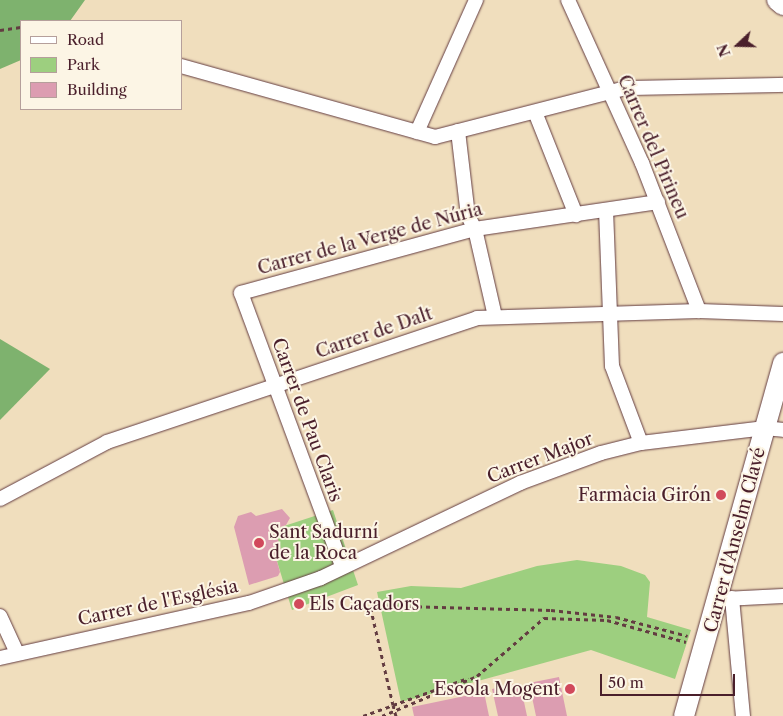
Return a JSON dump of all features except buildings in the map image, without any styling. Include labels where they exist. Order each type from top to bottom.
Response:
[{"type":"street","points":[[417,132],[476,0]]},
{"type":"street","name":"Carrer del Pirineu","points":[[568,0],[658,202],[699,311]]},
{"type":"street","points":[[777,0],[783,5]]},
{"type":"street","points":[[182,66],[435,137],[611,94],[626,88],[783,85]]},
{"type":"street","points":[[535,112],[576,215]]},
{"type":"street","points":[[458,132],[468,216],[475,229],[495,316]]},
{"type":"street","name":"Carrer de la Verge de Núria","points":[[240,293],[475,229],[658,202]]},
{"type":"street","points":[[606,210],[612,366],[641,442]]},
{"type":"street","name":"Carrer de Pau Claris","points":[[240,293],[273,387],[342,566]]},
{"type":"street","name":"Carrer de Dalt","points":[[0,499],[106,442],[477,318],[699,311],[783,314]]},
{"type":"street","name":"Carrer d'Anselm Clavé","points":[[684,716],[725,599],[774,429],[783,362]]},
{"type":"street","name":"Carrer Major","points":[[342,566],[520,483],[641,442],[774,429]]},
{"type":"street","name":"Carrer de l'Església","points":[[0,658],[250,603],[322,578],[342,566]]},
{"type":"street","points":[[743,716],[725,599],[783,596]]},
{"type":"street","points":[[0,616],[17,653]]},
{"type":"path","points":[[0,30],[20,27]]},
{"type":"path","points":[[396,716],[370,605],[551,610],[616,617],[694,638]]},
{"type":"path","points":[[363,716],[476,675],[551,610]]},
{"type":"path","points":[[382,716],[477,676],[544,618],[607,620],[685,643]]},
{"type":"green space","points":[[0,0],[85,0],[71,20],[20,20],[20,60],[0,69]]},
{"type":"green space","points":[[0,339],[50,369],[0,420]]},
{"type":"green space","points":[[333,510],[358,585],[292,610],[276,558],[275,529]]},
{"type":"green space","points":[[577,560],[621,566],[645,575],[650,582],[647,617],[691,630],[675,679],[591,650],[401,702],[377,592],[411,586],[461,588],[537,566]]},
{"type":"place","name":"Farmàcia Girón","points":[[721,495]]},
{"type":"place","name":"Sant Sadurní de la Roca","points":[[259,543]]},
{"type":"place","name":"Els Caçadors","points":[[299,604]]},
{"type":"place","name":"Escola Mogent","points":[[570,689]]}]
